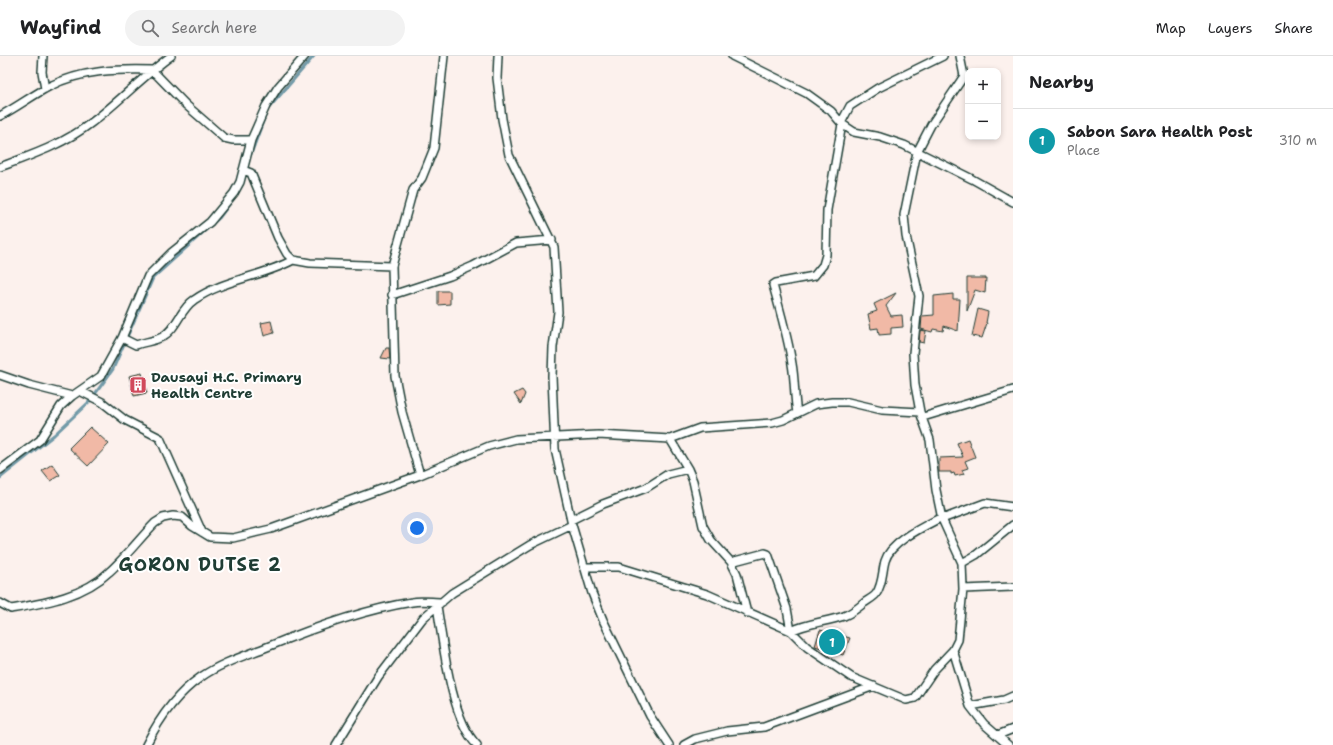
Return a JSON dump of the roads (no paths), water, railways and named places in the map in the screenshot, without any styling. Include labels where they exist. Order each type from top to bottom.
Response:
[{"type":"street","points":[[43,56],[42,72],[45,90]]},
{"type":"street","points":[[0,167],[46,150],[68,139],[91,123],[152,70],[171,56]]},
{"type":"street","points":[[0,470],[40,440],[52,418],[72,396],[101,376],[122,338],[148,276],[171,253],[210,222],[234,193],[243,170],[251,140],[266,106],[278,87],[304,56]]},
{"type":"street","points":[[420,475],[402,412],[395,376],[392,266],[413,190],[422,178],[434,148],[444,56]]},
{"type":"street","points":[[498,56],[498,85],[509,155],[552,240],[558,312],[553,347],[552,369],[554,437],[555,449],[571,522],[592,593],[603,620],[650,716],[669,745]]},
{"type":"street","points":[[732,56],[806,93],[831,111],[841,124],[854,132],[886,139],[904,145],[972,179],[1013,202]]},
{"type":"street","points":[[797,413],[790,352],[773,285],[776,283],[814,276],[824,265],[826,255],[827,210],[841,124],[850,106],[878,88],[943,56]]},
{"type":"street","points":[[584,567],[619,567],[707,594],[747,613],[774,622],[791,631],[807,648],[851,677],[906,700],[915,698],[934,670],[953,650],[958,640],[963,589],[962,563],[942,518],[936,490],[930,440],[915,385],[913,353],[920,296],[906,236],[904,215],[917,152],[931,125],[964,76],[960,56]]},
{"type":"street","points":[[0,116],[45,90],[75,76],[95,72],[152,70],[186,105],[224,138],[232,140],[251,140]]},
{"type":"street","points":[[243,170],[251,173],[278,238],[286,254],[293,260],[310,263],[392,266]]},
{"type":"street","points":[[392,295],[450,276],[473,266],[516,243],[552,240]]},
{"type":"street","points":[[122,338],[136,345],[163,337],[172,329],[192,300],[225,284],[276,269],[293,260]]},
{"type":"street","points":[[0,375],[28,385],[72,396]]},
{"type":"street","points":[[0,603],[11,609],[77,594],[93,585],[110,572],[155,523],[163,518],[173,516],[182,517],[210,537],[233,538],[271,530],[420,475],[489,446],[516,439],[598,436],[670,439],[700,428],[772,423],[783,420],[816,404],[848,402],[882,410],[922,414],[1013,390]]},
{"type":"street","points":[[80,391],[102,402],[126,420],[160,438],[202,532]]},
{"type":"street","points":[[670,439],[688,469],[693,481],[703,526],[711,540],[731,562],[737,574],[747,613]]},
{"type":"street","points":[[336,745],[378,677],[424,618],[452,593],[530,545],[603,504],[646,488],[668,474],[688,469]]},
{"type":"street","points":[[791,631],[802,626],[851,613],[868,601],[876,594],[880,586],[885,561],[888,555],[914,531],[942,518],[985,503],[1013,507]]},
{"type":"street","points":[[962,563],[976,555],[1013,525]]},
{"type":"street","points":[[731,562],[765,553],[768,554],[787,609],[791,631]]},
{"type":"street","points":[[963,589],[1013,587]]},
{"type":"street","points":[[146,745],[159,720],[186,689],[201,677],[223,664],[313,628],[375,610],[413,601],[439,604]]},
{"type":"street","points":[[439,604],[450,679],[458,708],[472,740],[478,745]]},
{"type":"street","points":[[953,650],[970,706],[984,724],[1008,745]]},
{"type":"street","points":[[684,745],[695,739],[726,731],[764,727],[874,686]]},
{"type":"street","points":[[970,706],[1004,700],[1013,696]]},
{"type":"street","points":[[998,735],[1013,729]]},
{"type":"waterway","points":[[268,109],[314,56]]},
{"type":"waterway","points":[[251,154],[265,116]]},
{"type":"waterway","points":[[236,195],[242,184]]},
{"type":"waterway","points":[[0,478],[54,435],[90,401],[113,369],[153,278],[219,218],[233,199]]},
{"type":"place","name":"Dausayi H.C. Primary Health Centre","points":[[138,385]]},
{"type":"place","name":"Sabon Sara Health Post","points":[[832,642]]},
{"type":"district","name":"GORON DUTSE 2","points":[[200,565]]}]
